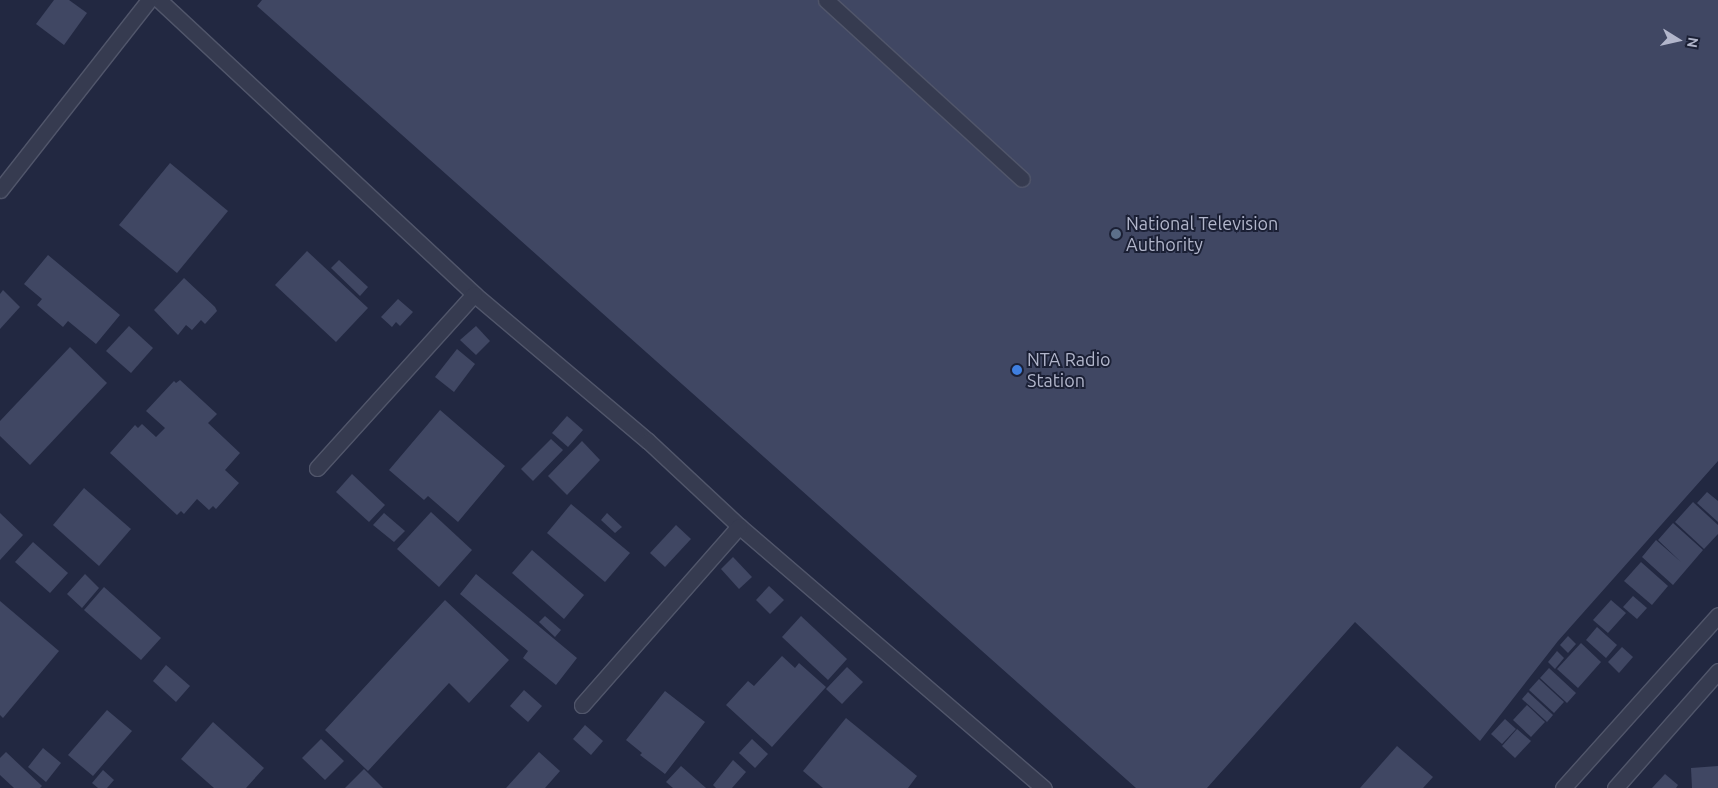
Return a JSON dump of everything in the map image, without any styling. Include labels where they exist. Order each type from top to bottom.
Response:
[{"type":"street","points":[[0,190],[149,0]]},
{"type":"street","points":[[159,0],[474,294],[648,441],[739,526],[1044,788]]},
{"type":"street","points":[[826,0],[1022,179]]},
{"type":"street","points":[[317,468],[474,294]]},
{"type":"street","points":[[582,704],[739,526]]},
{"type":"street","points":[[1563,788],[1718,615]]},
{"type":"street","points":[[1615,788],[1718,671]]},
{"type":"building","points":[[54,0],[69,0],[87,13],[64,45],[36,24]]},
{"type":"building","name":"National Television Authority","points":[[262,0],[1718,0],[1718,461],[1558,641],[1480,741],[1355,622],[1207,788],[1136,788],[257,6]]},
{"type":"building","points":[[170,163],[228,211],[177,273],[119,225]]},
{"type":"building","points":[[307,251],[368,308],[336,342],[275,285]]},
{"type":"building","points":[[48,255],[120,315],[96,344],[68,321],[63,327],[37,305],[42,299],[24,284]]},
{"type":"building","points":[[339,260],[368,287],[360,296],[331,268]]},
{"type":"building","points":[[184,278],[217,311],[205,324],[201,320],[192,330],[186,325],[178,335],[154,310]]},
{"type":"building","points":[[3,290],[20,307],[0,329],[0,294]]},
{"type":"building","points":[[398,299],[413,312],[400,326],[396,322],[392,327],[381,317]]},
{"type":"building","points":[[129,326],[153,348],[131,373],[106,351]]},
{"type":"building","points":[[476,326],[490,341],[476,355],[460,340]]},
{"type":"building","points":[[70,347],[107,383],[30,465],[0,436],[0,421]]},
{"type":"building","points":[[457,349],[475,364],[454,392],[435,377]]},
{"type":"building","points":[[180,380],[217,414],[208,423],[240,453],[225,470],[239,483],[216,509],[213,506],[209,510],[197,499],[184,514],[181,511],[177,515],[110,453],[135,425],[138,428],[142,424],[156,437],[165,428],[146,411],[174,381],[176,383]]},
{"type":"building","points":[[440,410],[505,466],[458,522],[428,496],[424,500],[389,470]]},
{"type":"building","points":[[567,416],[583,430],[568,447],[552,433]]},
{"type":"building","points":[[551,439],[563,450],[533,481],[521,469]]},
{"type":"building","points":[[582,441],[600,460],[567,495],[548,476]]},
{"type":"building","points":[[352,474],[385,505],[369,522],[336,492]]},
{"type":"building","points":[[84,488],[131,529],[99,566],[53,525]]},
{"type":"building","points":[[1707,492],[1718,501],[1718,522],[1697,503]]},
{"type":"building","points":[[1693,502],[1718,525],[1718,534],[1704,549],[1675,522]]},
{"type":"building","points":[[571,504],[630,553],[605,582],[547,533]]},
{"type":"building","points":[[431,512],[472,550],[439,587],[397,549]]},
{"type":"building","points":[[0,513],[23,535],[0,560]]},
{"type":"building","points":[[384,513],[405,531],[394,542],[373,525]]},
{"type":"building","points":[[607,513],[622,527],[615,533],[601,520]]},
{"type":"building","points":[[1673,523],[1703,550],[1673,585],[1642,557],[1656,540],[1681,562],[1658,540]]},
{"type":"building","points":[[676,525],[691,539],[665,567],[650,553]]},
{"type":"building","points":[[33,542],[68,573],[50,593],[15,562]]},
{"type":"building","points":[[532,550],[584,595],[564,619],[512,573]]},
{"type":"building","points":[[733,557],[752,577],[739,589],[721,569]]},
{"type":"building","points":[[1641,562],[1668,586],[1652,605],[1624,581]]},
{"type":"building","points":[[85,574],[99,588],[82,608],[67,594]]},
{"type":"building","points":[[476,574],[577,658],[556,685],[523,658],[528,651],[460,594]]},
{"type":"building","points":[[769,586],[784,600],[770,614],[756,600]]},
{"type":"building","points":[[104,587],[161,638],[141,660],[84,610]]},
{"type":"building","points":[[1633,596],[1647,608],[1637,619],[1623,607]]},
{"type":"building","points":[[445,600],[509,660],[469,703],[449,683],[368,771],[325,730]]},
{"type":"building","points":[[1611,600],[1626,613],[1608,633],[1593,620]]},
{"type":"building","points":[[0,601],[59,651],[3,718],[0,715]]},
{"type":"building","points":[[545,616],[561,630],[555,637],[539,622]]},
{"type":"building","points":[[801,616],[847,659],[828,680],[782,637]]},
{"type":"building","points":[[1597,627],[1617,645],[1606,658],[1586,640]]},
{"type":"building","points":[[1568,636],[1576,644],[1568,653],[1560,645]]},
{"type":"building","points":[[1581,643],[1601,662],[1578,688],[1557,669]]},
{"type":"building","points":[[1622,647],[1633,657],[1619,673],[1608,662]]},
{"type":"building","points":[[1557,651],[1564,658],[1555,669],[1548,662]]},
{"type":"building","points":[[782,656],[795,668],[799,663],[826,687],[772,747],[726,705],[748,681],[754,686]]},
{"type":"building","points":[[166,665],[190,686],[176,702],[153,681]]},
{"type":"building","points":[[847,667],[863,682],[842,704],[826,689]]},
{"type":"building","points":[[1549,668],[1576,693],[1567,703],[1540,678]]},
{"type":"building","points":[[1539,679],[1564,702],[1554,713],[1529,690]]},
{"type":"building","points":[[524,690],[542,706],[528,722],[510,706]]},
{"type":"building","points":[[665,691],[705,722],[665,774],[640,755],[642,753],[626,740]]},
{"type":"building","points":[[1528,692],[1553,715],[1547,722],[1522,699]]},
{"type":"building","points":[[1527,705],[1545,722],[1531,737],[1513,720]]},
{"type":"building","points":[[107,710],[132,731],[93,776],[68,755]]},
{"type":"building","points":[[846,718],[917,776],[908,788],[823,788],[803,771]]},
{"type":"building","points":[[1505,719],[1516,729],[1502,744],[1491,734]]},
{"type":"building","points":[[213,722],[264,768],[246,788],[214,788],[181,759]]},
{"type":"building","points":[[585,725],[603,741],[591,755],[573,739]]},
{"type":"building","points":[[1517,729],[1531,741],[1515,758],[1502,746]]},
{"type":"building","points":[[321,739],[344,761],[325,780],[302,758]]},
{"type":"building","points":[[752,739],[768,754],[755,768],[739,753]]},
{"type":"building","points":[[1397,746],[1433,777],[1423,788],[1360,788]]},
{"type":"building","points":[[43,748],[61,763],[46,782],[28,767]]},
{"type":"building","points":[[6,752],[42,786],[40,788],[14,788],[0,775],[0,758]]},
{"type":"building","points":[[539,752],[560,771],[545,788],[506,788]]},
{"type":"building","points":[[733,760],[746,772],[732,788],[716,788],[713,785]]},
{"type":"building","points":[[681,766],[706,788],[673,788],[666,782]]},
{"type":"building","points":[[1718,766],[1718,788],[1692,788],[1691,768]]},
{"type":"building","points":[[364,769],[383,788],[345,788]]},
{"type":"building","points":[[103,770],[114,780],[107,788],[98,788],[92,783]]},
{"type":"building","points":[[1665,774],[1678,785],[1676,788],[1652,788]]},
{"type":"place","name":"National Television Authority","points":[[1116,234]]},
{"type":"place","name":"NTA Radio Station","points":[[1017,370]]}]
